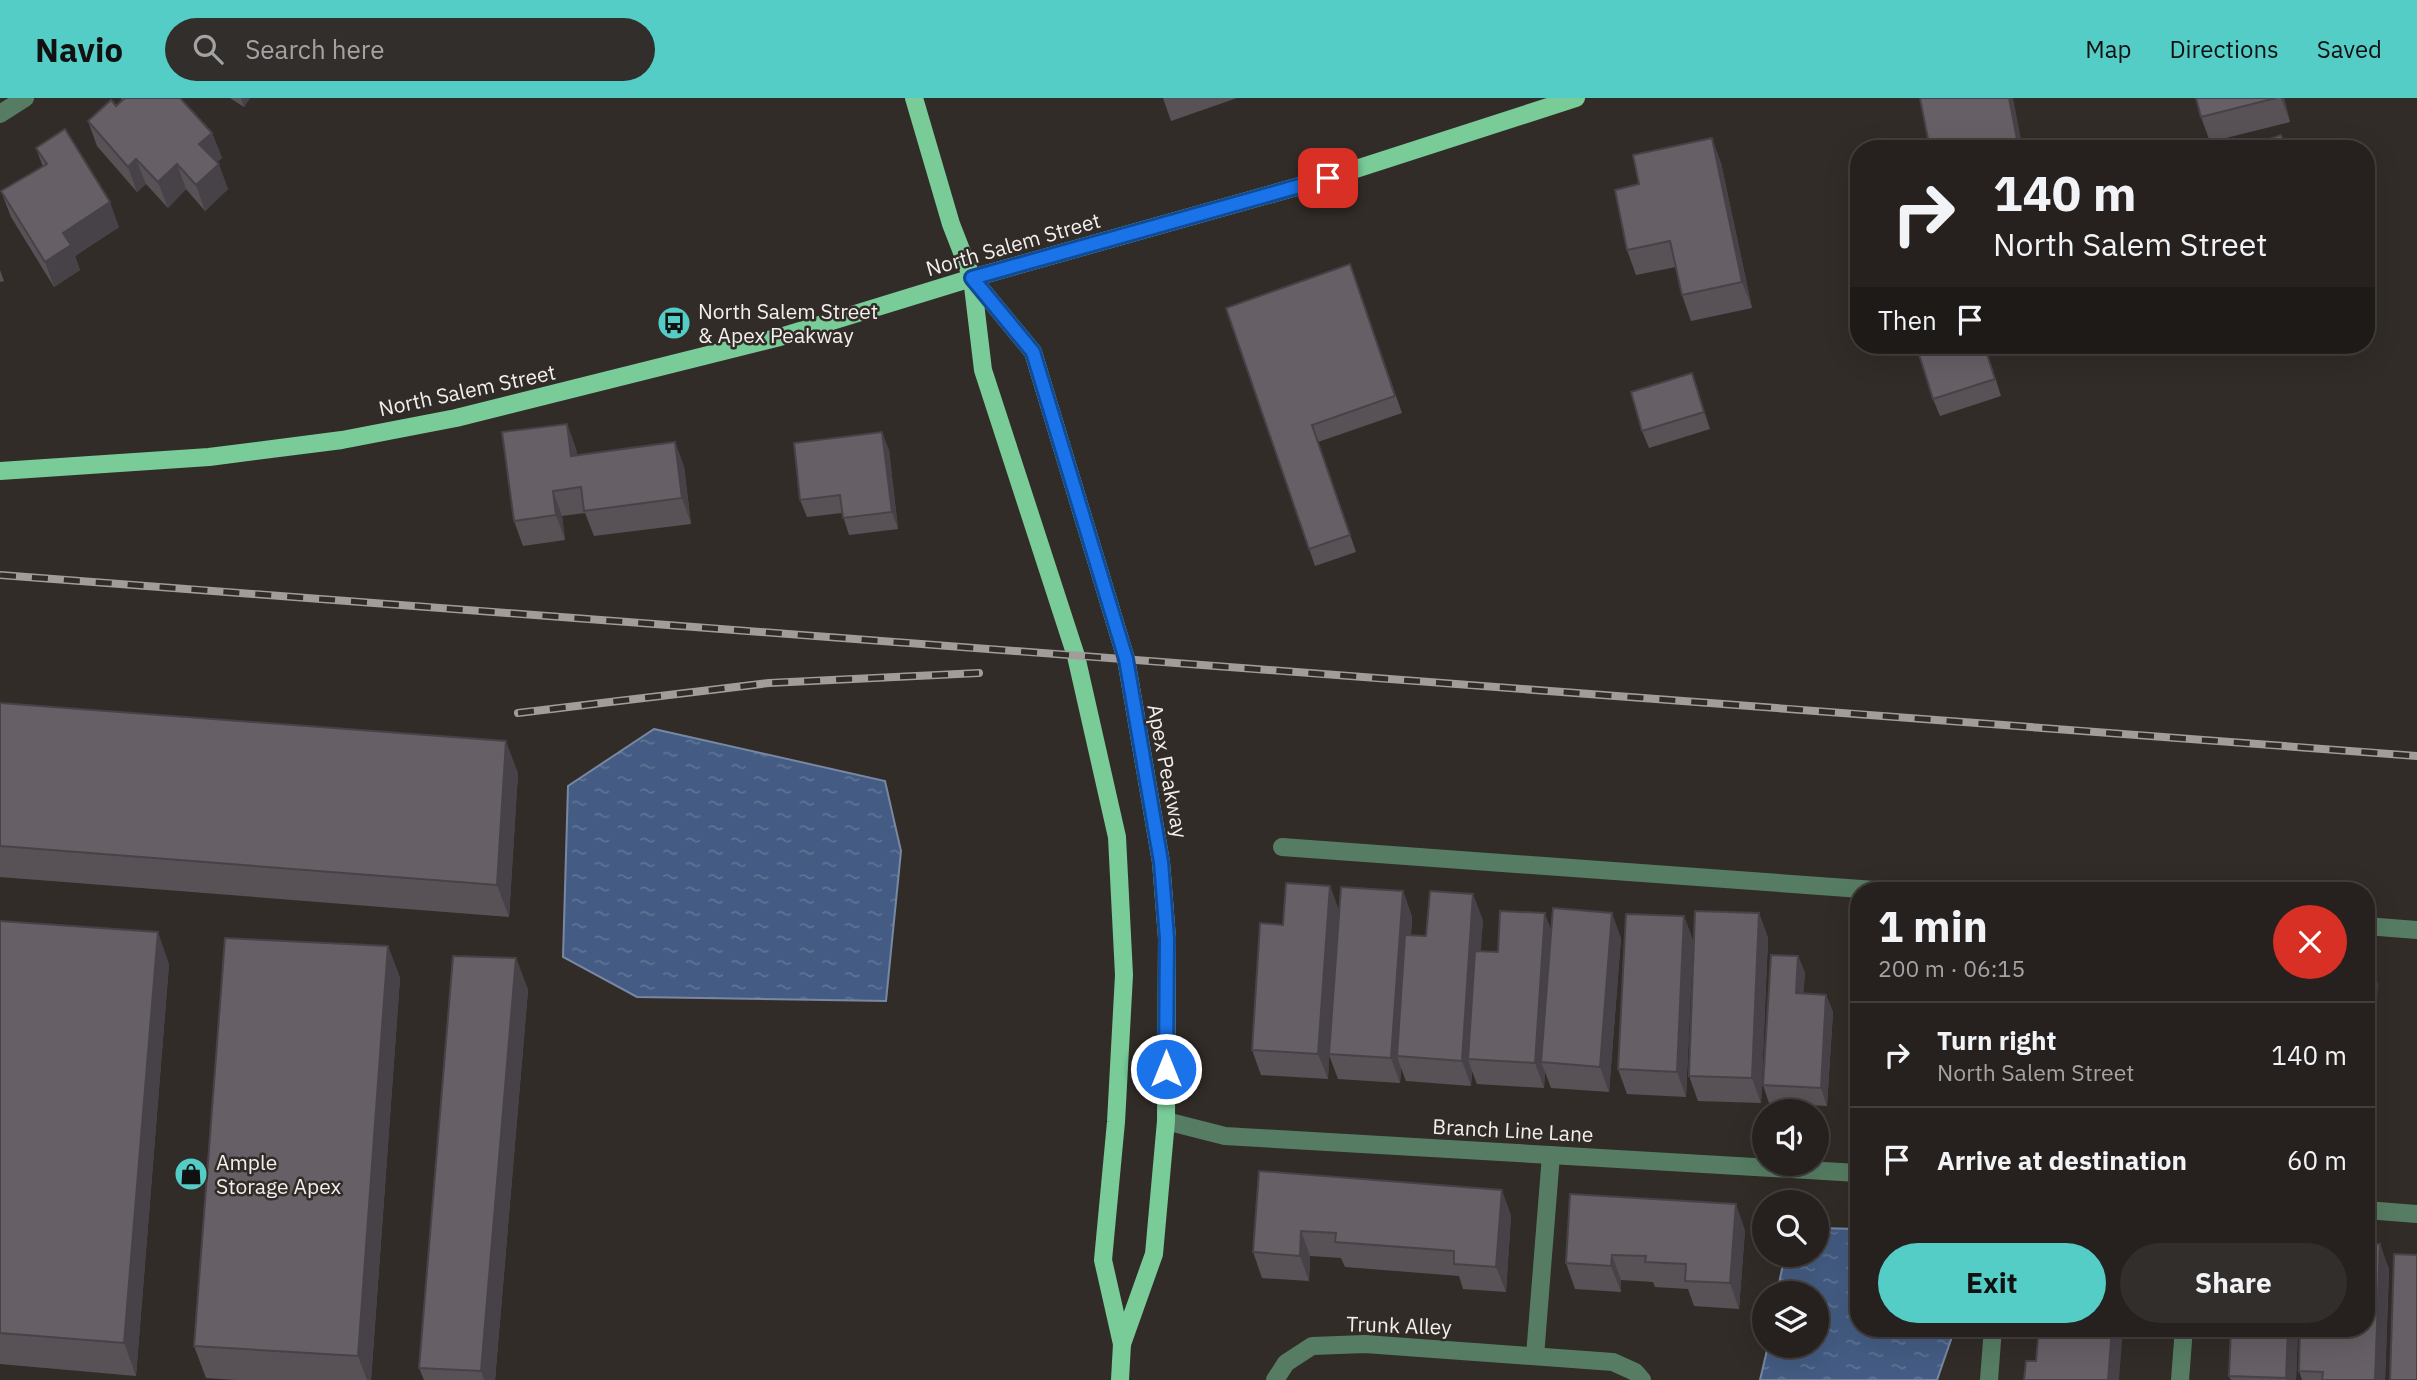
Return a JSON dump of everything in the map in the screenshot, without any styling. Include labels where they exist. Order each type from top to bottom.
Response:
[{"type":"main road","name":"Apex Peakway","points":[[914,98],[951,224],[972,278],[983,370],[1076,656],[1117,836],[1124,975],[1116,1122],[1103,1260],[1122,1343]]},
{"type":"main road","name":"North Salem Street","points":[[0,471],[209,457],[342,440],[456,418],[708,357],[972,278],[1328,178],[1576,98]]},
{"type":"main road","name":"Apex Peakway","points":[[972,278],[1033,352],[1126,659],[1161,862],[1167,938],[1166,1121],[1154,1254],[1122,1343],[1119,1380]]},
{"type":"street","points":[[0,114],[25,98]]},
{"type":"street","points":[[1282,847],[1850,888]]},
{"type":"street","points":[[2375,927],[2417,930]]},
{"type":"street","name":"Branch Line Lane","points":[[1166,1121],[1225,1136],[1850,1173]]},
{"type":"street","points":[[1535,1356],[1551,1155]]},
{"type":"street","points":[[2375,1211],[2417,1214]]},
{"type":"street","points":[[1989,1380],[1992,1337]]},
{"type":"street","points":[[2180,1380],[2182,1337]]},
{"type":"street","name":"Trunk Alley","points":[[1275,1380],[1286,1363],[1312,1346],[1365,1344],[1613,1362],[1635,1371],[1642,1380]]},
{"type":"water","points":[[654,729],[885,781],[901,851],[886,1001],[637,997],[563,957],[568,786]]},
{"type":"water","points":[[1829,1228],[1850,1229],[1850,1337],[1952,1337],[1937,1380],[1760,1380],[1765,1358],[1829,1358],[1829,1281],[1780,1281],[1782,1269],[1829,1267]]},
{"type":"building","points":[[125,98],[180,98],[212,133],[199,144],[219,164],[196,185],[177,164],[158,182],[136,159],[128,167],[88,121],[111,100],[116,106]]},
{"type":"building","points":[[1920,98],[2009,98],[2017,140],[1928,140]]},
{"type":"building","points":[[2196,98],[2276,98],[2201,117]]},
{"type":"building","points":[[65,129],[110,202],[63,233],[71,245],[45,262],[1,191],[47,164],[36,148]]},
{"type":"building","points":[[2281,135],[2283,140],[2266,140]]},
{"type":"building","points":[[1712,138],[1742,282],[1682,295],[1670,241],[1627,250],[1615,190],[1639,184],[1633,155]]},
{"type":"building","points":[[1350,264],[1395,396],[1312,425],[1350,535],[1309,549],[1226,308]]},
{"type":"building","points":[[1919,354],[1987,354],[1995,379],[1933,399]]},
{"type":"building","points":[[1692,373],[1704,412],[1642,431],[1631,392]]},
{"type":"building","points":[[567,424],[571,456],[675,442],[682,498],[584,511],[581,487],[553,491],[556,515],[514,521],[502,432]]},
{"type":"building","points":[[882,432],[892,512],[843,518],[840,495],[800,500],[794,443]]},
{"type":"building","points":[[0,703],[506,741],[497,885],[0,846]]},
{"type":"building","points":[[1286,883],[1330,886],[1318,1054],[1252,1050],[1260,923],[1283,925]]},
{"type":"building","points":[[1341,887],[1403,891],[1391,1058],[1329,1054]]},
{"type":"building","points":[[1430,891],[1473,894],[1462,1061],[1397,1056],[1405,935],[1426,936]]},
{"type":"building","points":[[1553,908],[1612,913],[1600,1067],[1541,1062]]},
{"type":"building","points":[[1500,911],[1545,913],[1535,1063],[1468,1059],[1475,951],[1498,952]]},
{"type":"building","points":[[1695,911],[1759,913],[1752,1078],[1689,1076]]},
{"type":"building","points":[[1626,914],[1684,916],[1677,1072],[1618,1069]]},
{"type":"building","points":[[0,921],[158,932],[124,1343],[0,1333]]},
{"type":"building","points":[[225,938],[388,946],[358,1356],[194,1346]]},
{"type":"building","points":[[1771,955],[1798,956],[1796,993],[1826,995],[1821,1088],[1763,1085]]},
{"type":"building","points":[[453,956],[516,958],[481,1371],[419,1368]]},
{"type":"building","points":[[1259,1171],[1502,1190],[1496,1267],[1454,1264],[1454,1251],[1335,1242],[1336,1233],[1301,1231],[1300,1256],[1253,1252]]},
{"type":"building","points":[[1570,1194],[1736,1204],[1730,1283],[1685,1281],[1686,1264],[1645,1262],[1646,1256],[1612,1255],[1611,1266],[1566,1263]]},
{"type":"building","points":[[2375,1244],[2380,1244],[2375,1380],[2322,1380],[2323,1372],[2299,1371],[2300,1337],[2375,1337]]},
{"type":"building","points":[[2394,1254],[2417,1255],[2417,1380],[2390,1380]]},
{"type":"building","points":[[2038,1337],[2111,1337],[2108,1380],[2024,1380],[2026,1361],[2036,1361]]},
{"type":"building","points":[[2231,1337],[2288,1337],[2286,1378],[2229,1376]]},
{"type":"railway","points":[[0,575],[2417,756]]},
{"type":"railway","points":[[518,713],[769,683],[979,673]]},
{"type":"place","name":"North Salem Street & Apex Peakway","points":[[674,323]]},
{"type":"place","name":"Ample Storage Apex","points":[[191,1174]]},
{"type":"route","points":[[1166,1069],[1167,938],[1161,862],[1128,686],[1126,659],[1033,352],[972,278],[1328,178]]}]
